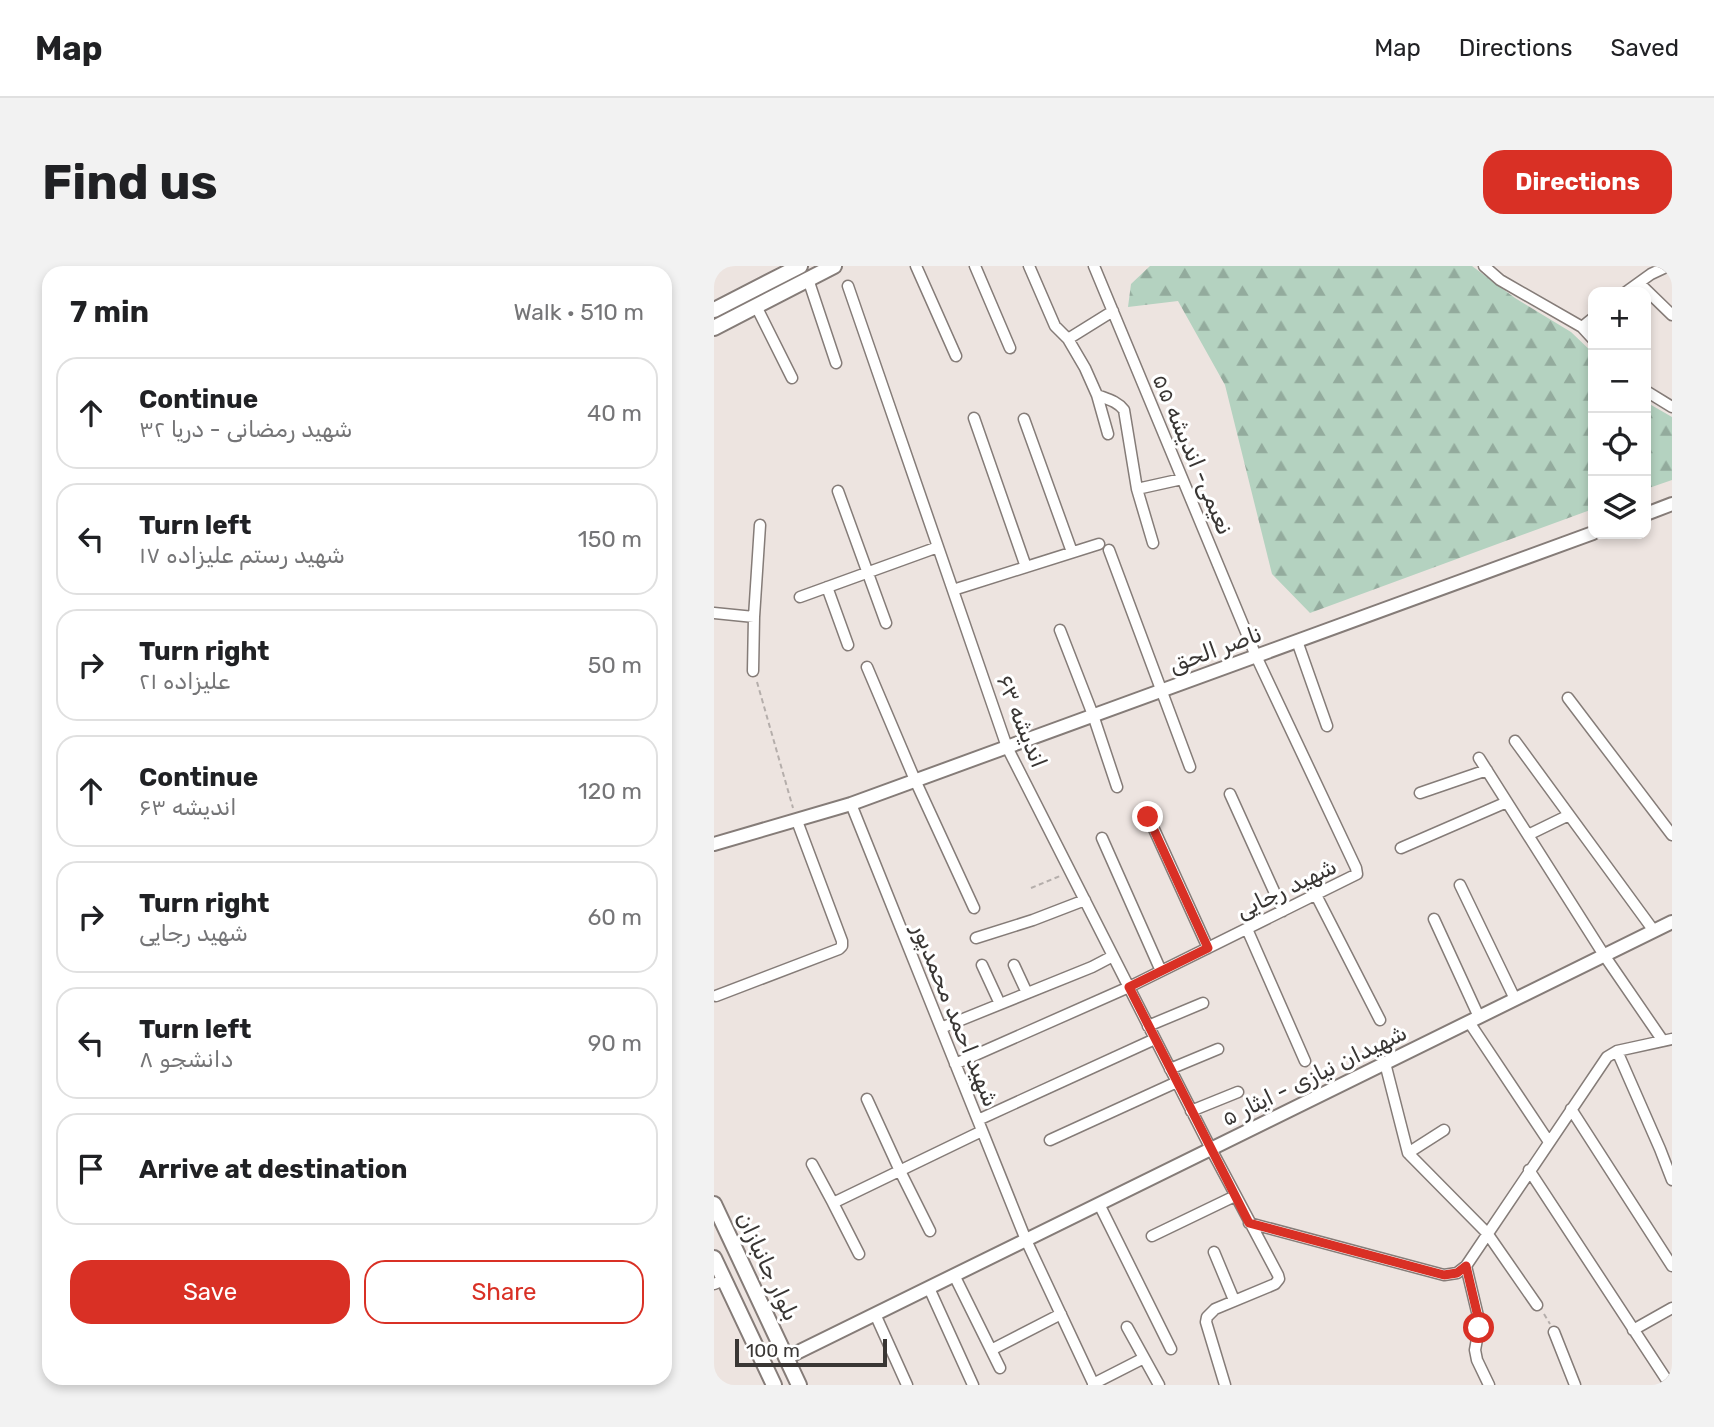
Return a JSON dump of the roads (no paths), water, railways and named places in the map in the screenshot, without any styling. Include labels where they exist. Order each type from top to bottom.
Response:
[{"type":"main road","points":[[714,328],[834,266]]},
{"type":"main road","points":[[714,310],[794,267]]},
{"type":"main road","name":"بلوار جانبازان","points":[[714,1204],[799,1385]]},
{"type":"main road","name":"بلوار جانبازان","points":[[714,1258],[719,1282],[774,1385]]},
{"type":"street","points":[[916,266],[956,356]]},
{"type":"street","points":[[975,266],[1010,348]]},
{"type":"street","points":[[1029,266],[1059,330],[1068,339],[1085,368],[1097,395],[1108,434]]},
{"type":"street","name":"نعیمی- اندیشه ۵۵","points":[[1094,266],[1256,656]]},
{"type":"street","points":[[1484,266],[1500,279],[1582,327],[1588,334]]},
{"type":"street","points":[[1632,287],[1648,270],[1668,266]]},
{"type":"street","points":[[808,279],[836,363]]},
{"type":"street","points":[[1639,282],[1672,316]]},
{"type":"street","name":"اندیشه ۶۳","points":[[848,286],[1007,747],[1191,1111],[1278,1275],[1279,1279],[1275,1284],[1234,1300]]},
{"type":"street","points":[[757,306],[792,378]]},
{"type":"street","points":[[1068,339],[1112,311]]},
{"type":"street","points":[[1582,327],[1588,322]]},
{"type":"street","points":[[1651,394],[1672,407]]},
{"type":"street","points":[[1097,395],[1114,401],[1124,410],[1137,489],[1153,543]]},
{"type":"street","points":[[974,418],[1026,567]]},
{"type":"street","points":[[1024,419],[1072,552]]},
{"type":"street","points":[[1137,489],[1182,479]]},
{"type":"street","points":[[838,491],[886,623]]},
{"type":"street","points":[[1651,512],[1672,504]]},
{"type":"street","points":[[753,671],[760,525]]},
{"type":"street","name":"ناصر الحق","points":[[714,844],[851,804],[1588,535]]},
{"type":"street","points":[[800,597],[938,547]]},
{"type":"street","points":[[953,590],[1072,552],[1104,547],[1190,767]]},
{"type":"street","points":[[827,587],[848,645]]},
{"type":"street","points":[[714,612],[754,617]]},
{"type":"street","points":[[1060,630],[1117,787]]},
{"type":"street","points":[[1297,641],[1327,726]]},
{"type":"street","name":"شهید رجایی","points":[[955,1063],[1129,987],[1357,874],[1256,656]]},
{"type":"street","points":[[867,667],[974,908]]},
{"type":"street","points":[[1568,698],[1672,835]]},
{"type":"street","points":[[1515,741],[1654,931]]},
{"type":"street","points":[[1249,1223],[1444,1275],[1457,1273],[1466,1266],[1607,1057],[1617,1051],[1668,1040],[1604,955],[1479,758]]},
{"type":"street","points":[[1420,793],[1487,770]]},
{"type":"street","points":[[1230,794],[1283,911]]},
{"type":"street","points":[[1401,848],[1507,802]]},
{"type":"street","name":"شهید احمد محمدپور","points":[[851,804],[1026,1240],[1094,1385]]},
{"type":"street","points":[[1528,835],[1569,815]]},
{"type":"street","points":[[1148,817],[1208,948]]},
{"type":"street","points":[[716,996],[842,946],[797,821]]},
{"type":"street","points":[[1102,838],[1161,971]]},
{"type":"street","points":[[1460,885],[1515,999]]},
{"type":"street","points":[[1316,895],[1380,1020]]},
{"type":"street","points":[[976,939],[1085,900]]},
{"type":"street","points":[[1434,919],[1474,1019],[1549,1142]]},
{"type":"street","name":"شهیدان نیازی - ایثار ۵","points":[[786,1358],[1672,922]]},
{"type":"street","points":[[1247,929],[1306,1061]]},
{"type":"street","points":[[941,1028],[1113,956]]},
{"type":"street","points":[[982,965],[1000,1004]]},
{"type":"street","points":[[1014,965],[1027,993]]},
{"type":"street","points":[[1148,1026],[1203,1003]]},
{"type":"street","points":[[978,1120],[1155,1039]]},
{"type":"street","points":[[1170,1069],[1218,1049]]},
{"type":"street","points":[[1617,1051],[1672,1180]]},
{"type":"street","points":[[1385,1063],[1408,1153],[1487,1233],[1537,1305]]},
{"type":"street","points":[[1050,1139],[1177,1082]]},
{"type":"street","points":[[1191,1111],[1238,1092]]},
{"type":"street","points":[[867,1099],[930,1231]]},
{"type":"street","points":[[1571,1109],[1672,1266]]},
{"type":"street","points":[[1408,1153],[1444,1130]]},
{"type":"street","points":[[833,1203],[982,1131]]},
{"type":"street","points":[[1660,1149],[1672,1144]]},
{"type":"street","points":[[812,1164],[859,1254]]},
{"type":"street","points":[[1529,1170],[1670,1385]]},
{"type":"street","points":[[1152,1236],[1235,1196]]},
{"type":"street","points":[[1098,1204],[1171,1349]]},
{"type":"street","points":[[1214,1252],[1234,1300],[1211,1311],[1206,1319],[1223,1384]]},
{"type":"street","points":[[1466,1266],[1478,1317],[1475,1350],[1489,1385]]},
{"type":"street","points":[[954,1275],[1000,1368]]},
{"type":"street","points":[[929,1287],[973,1385]]},
{"type":"street","points":[[1633,1330],[1672,1308]]},
{"type":"street","points":[[875,1314],[906,1385]]},
{"type":"street","points":[[991,1350],[1061,1314]]},
{"type":"street","points":[[1127,1327],[1159,1385]]},
{"type":"street","points":[[1554,1332],[1575,1385]]},
{"type":"street","points":[[1094,1385],[1144,1357]]}]
